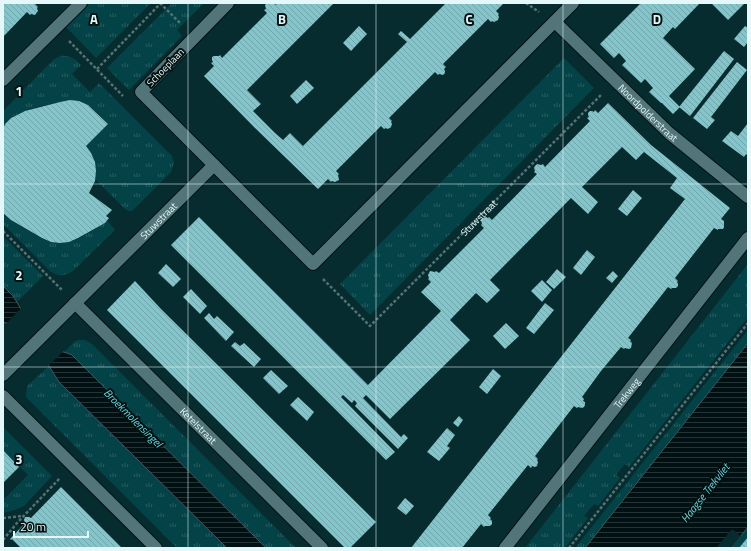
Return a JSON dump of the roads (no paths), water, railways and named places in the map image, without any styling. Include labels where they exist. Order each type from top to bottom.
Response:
[{"type":"street","points":[[3,80],[81,3]]},
{"type":"street","name":"Schoeplaan","points":[[214,165],[141,92],[228,3]]},
{"type":"street","points":[[214,165],[312,264],[573,3]]},
{"type":"street","name":"Noordpolderstraat","points":[[555,22],[673,137],[748,197]]},
{"type":"street","name":"Stuwstraat","points":[[3,375],[214,165]]},
{"type":"street","name":"Trekweg","points":[[505,548],[748,238]]},
{"type":"street","name":"Ketelstraat","points":[[75,303],[322,548]]},
{"type":"street","points":[[3,396],[156,548]]},
{"type":"water","name":"Broekmolensingel","points":[[3,286],[13,296],[21,309],[64,352],[72,355],[266,548],[227,548],[59,382],[49,366],[6,323],[3,322]]},
{"type":"water","name":"Haagse Trekvliet","points":[[748,343],[748,527],[731,548],[585,548]]}]
